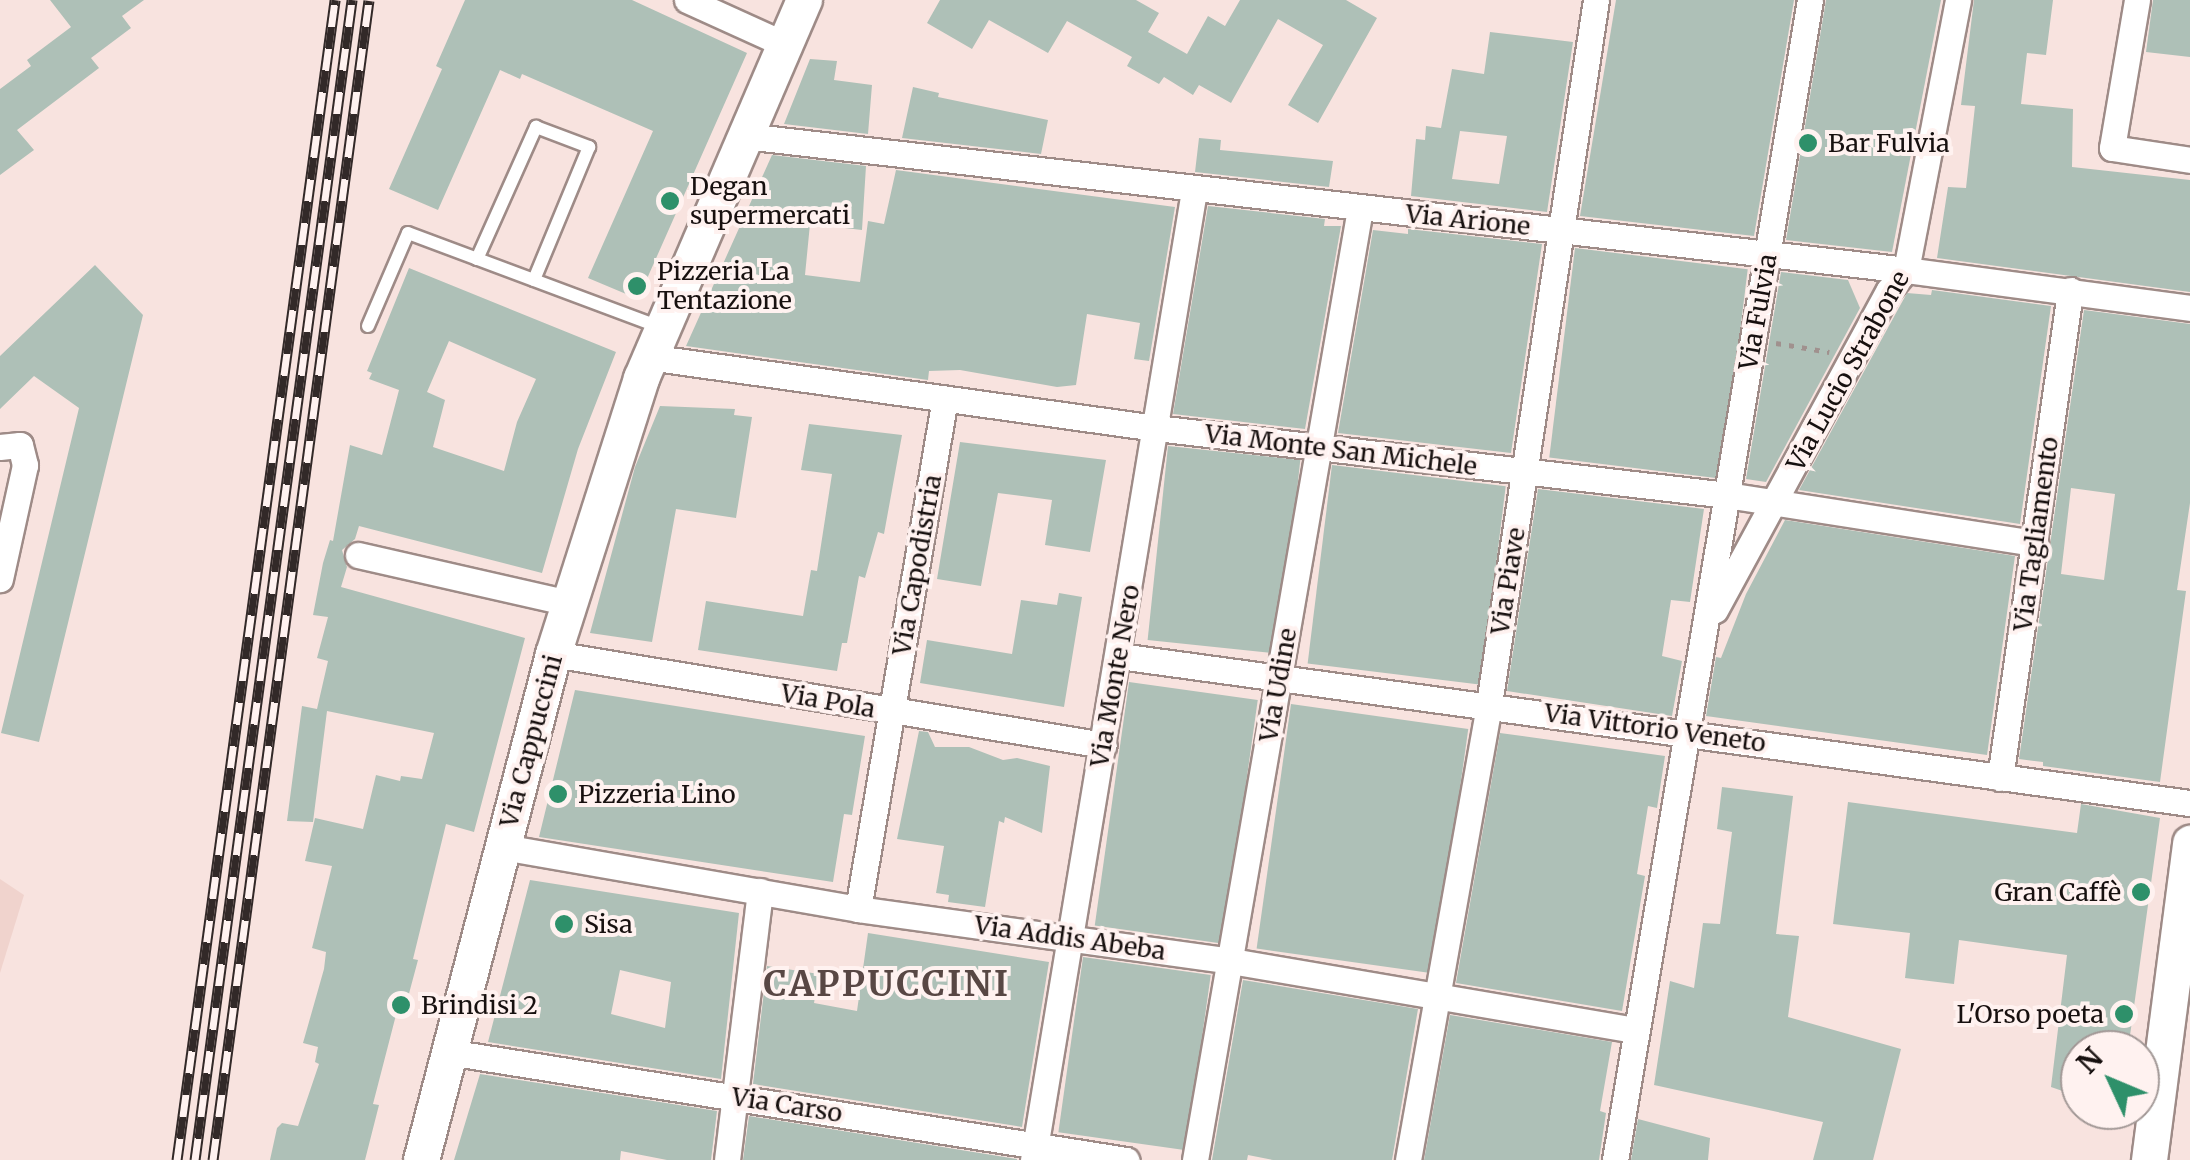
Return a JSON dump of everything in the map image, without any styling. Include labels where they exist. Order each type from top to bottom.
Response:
[{"type":"street","points":[[687,0],[784,44]]},
{"type":"street","name":"Via Cappuccini","points":[[421,1160],[553,654],[654,342],[804,0]]},
{"type":"street","name":"Via Piave","points":[[1408,1160],[1489,704],[1596,0]]},
{"type":"street","name":"Via Fulvia","points":[[1615,1160],[1810,0]]},
{"type":"street","name":"Via Lucio Strabone","points":[[1776,504],[1889,290],[1906,270],[1958,0]]},
{"type":"street","points":[[2138,0],[2112,148],[2190,160]]},
{"type":"street","name":"Via Arione","points":[[745,136],[1906,270],[2190,308]]},
{"type":"street","name":"Via Monte Nero","points":[[1034,1153],[1194,190]]},
{"type":"street","name":"Via Udine","points":[[1195,1160],[1360,209]]},
{"type":"street","name":"Via Tagliamento","points":[[2000,778],[2070,290]]},
{"type":"street","name":"Via Monte San Michele","points":[[654,342],[945,398],[1156,428],[1727,495],[2034,543]]},
{"type":"street","name":"Via Capodistria","points":[[858,909],[945,398]]},
{"type":"street","points":[[0,447],[20,445],[25,465],[0,579]]},
{"type":"street","name":"Via Fulvia","points":[[1707,623],[1776,504]]},
{"type":"street","points":[[358,555],[569,603]]},
{"type":"street","name":"Via Pola","points":[[553,654],[1104,745]]},
{"type":"street","name":"Via Vittorio Veneto","points":[[1119,656],[2190,803]]},
{"type":"street","points":[[2149,1160],[2190,844]]},
{"type":"street","name":"Via Addis Abeba","points":[[502,846],[858,909],[1231,961],[1636,1030]]},
{"type":"street","points":[[727,1160],[760,891]]},
{"type":"street","name":"Via Carso","points":[[448,1052],[735,1097],[1034,1153],[1126,1160]]},
{"type":"lane","points":[[476,259],[536,127],[589,147],[534,280]]},
{"type":"lane","points":[[368,326],[408,233],[534,280],[654,342]]},
{"type":"path","points":[[1753,339],[1855,356]]},
{"type":"shaded area","points":[[0,879],[24,895],[0,973]]},
{"type":"building","points":[[50,0],[144,0],[122,16],[131,28],[91,58],[99,68],[17,130],[34,150],[0,175],[0,89],[31,66],[27,60],[71,27]]},
{"type":"building","points":[[465,0],[632,0],[747,53],[638,299],[588,278],[653,131],[522,74],[520,79],[500,70],[438,210],[389,189],[442,69],[436,66]]},
{"type":"building","points":[[940,0],[1136,0],[1159,13],[1148,32],[1187,54],[1208,16],[1225,26],[1240,0],[1346,0],[1377,18],[1318,123],[1288,105],[1323,45],[1278,19],[1231,103],[1199,85],[1193,95],[1164,77],[1159,84],[1127,66],[1132,57],[1067,21],[1048,53],[989,20],[972,49],[927,23]]},
{"type":"building","points":[[1616,0],[1794,0],[1754,236],[1580,216]]},
{"type":"building","points":[[1826,0],[1941,0],[1892,252],[1786,240]]},
{"type":"building","points":[[1974,0],[2053,0],[2046,55],[2027,53],[2021,104],[2073,109],[2072,167],[2190,180],[2190,292],[1937,258],[1948,187],[1966,188],[1975,106],[1961,105]]},
{"type":"building","points":[[2153,0],[2190,0],[2190,57],[2146,52]]},
{"type":"building","points":[[1490,32],[1573,42],[1547,212],[1411,196],[1416,139],[1425,140],[1426,126],[1441,128],[1452,69],[1484,74]],"holes":[[[1460,131],[1507,136],[1499,184],[1452,179]]]},
{"type":"building","points":[[810,59],[837,61],[834,80],[872,85],[868,134],[784,124]]},
{"type":"building","points":[[913,87],[939,93],[938,97],[1048,120],[1041,154],[902,138]]},
{"type":"building","points":[[1199,138],[1221,140],[1220,150],[1333,161],[1329,187],[1195,172]]},
{"type":"building","points":[[772,155],[866,166],[862,230],[810,224],[805,275],[860,282],[868,221],[884,224],[896,170],[1175,207],[1149,361],[1134,359],[1140,323],[1087,314],[1076,385],[1057,387],[960,370],[929,371],[928,380],[686,346]]},
{"type":"building","points":[[1208,206],[1325,219],[1324,226],[1341,226],[1305,429],[1173,414]]},
{"type":"building","points":[[1408,229],[1542,244],[1511,453],[1338,433],[1373,230],[1408,234]]},
{"type":"building","points":[[1575,248],[1748,269],[1722,479],[1549,457]]},
{"type":"building","points":[[95,265],[143,315],[39,742],[1,733],[79,408],[34,376],[0,409],[0,356]]},
{"type":"building","points":[[409,268],[616,352],[578,449],[542,573],[359,526],[355,539],[342,550],[347,567],[341,587],[525,638],[474,832],[446,824],[413,959],[418,960],[403,1016],[396,1015],[373,1104],[379,1105],[365,1160],[270,1160],[277,1128],[282,1123],[298,1126],[319,1064],[315,1062],[318,1047],[303,1043],[324,969],[326,952],[312,948],[332,866],[305,861],[315,818],[363,829],[376,775],[400,781],[401,776],[422,779],[434,733],[327,711],[313,822],[287,821],[302,706],[317,709],[328,661],[317,658],[328,617],[313,615],[323,563],[330,540],[333,541],[350,445],[382,455],[399,390],[369,379],[372,373],[367,371]],"holes":[[[449,341],[536,379],[517,422],[504,471],[433,447],[445,400],[427,392]]]},
{"type":"building","points":[[1781,272],[1848,280],[1860,308],[1766,482],[1746,479]]},
{"type":"building","points":[[1932,290],[2051,306],[2020,524],[1799,490],[1907,293],[1931,295]]},
{"type":"building","points":[[2084,310],[2190,324],[2190,503],[2177,590],[2186,591],[2160,782],[2043,766],[2043,762],[2019,759]],"holes":[[[2071,488],[2115,494],[2104,580],[2061,574]]]},
{"type":"building","points":[[660,406],[735,409],[734,415],[752,417],[736,518],[676,509],[652,642],[590,633],[635,467]]},
{"type":"building","points":[[809,424],[902,435],[884,534],[878,532],[865,578],[859,576],[847,643],[842,643],[837,671],[698,650],[706,601],[803,616],[811,570],[817,571],[832,474],[801,470]]},
{"type":"building","points":[[960,442],[1106,460],[1090,552],[1045,545],[1052,500],[998,493],[981,586],[937,579]]},
{"type":"building","points":[[1168,446],[1300,460],[1280,654],[1148,640]]},
{"type":"building","points":[[1332,465],[1506,486],[1481,685],[1308,664]]},
{"type":"building","points":[[1538,489],[1704,509],[1690,602],[1671,600],[1662,656],[1682,661],[1672,716],[1507,691]]},
{"type":"building","points":[[1785,520],[2015,556],[1987,755],[1706,716],[1716,657],[1721,658],[1746,594]]},
{"type":"building","points":[[1059,593],[1082,597],[1064,707],[920,683],[927,640],[1012,654],[1021,600],[1057,605]]},
{"type":"building","points":[[1129,682],[1258,700],[1223,944],[1095,926]]},
{"type":"building","points":[[575,690],[865,736],[852,815],[844,814],[833,882],[539,837]]},
{"type":"building","points":[[1291,704],[1468,729],[1434,974],[1257,949]]},
{"type":"building","points":[[919,731],[928,732],[935,747],[969,747],[1003,760],[1017,758],[1050,766],[1042,833],[1005,817],[1004,823],[999,821],[985,907],[948,902],[949,895],[936,893],[944,846],[897,839]]},
{"type":"building","points":[[1500,733],[1665,756],[1657,808],[1648,806],[1637,874],[1645,876],[1622,1011],[1456,983]]},
{"type":"building","points":[[1722,787],[1793,796],[1776,934],[1799,936],[1788,1017],[1901,1049],[1873,1160],[1813,1160],[1823,1122],[1654,1085],[1670,981],[1694,988],[1703,923],[1720,924],[1732,832],[1717,829]]},
{"type":"building","points":[[1848,802],[2077,833],[2081,804],[2160,818],[2131,1030],[2060,1030],[2060,1090],[2051,1087],[2067,955],[1959,940],[1954,984],[1905,978],[1910,933],[1833,924]]},
{"type":"building","points":[[530,880],[739,913],[721,1079],[488,1042]],"holes":[[[620,970],[671,982],[665,1028],[611,1014]]]},
{"type":"building","points":[[868,933],[1049,962],[1022,1127],[753,1084],[767,966],[819,974],[814,1003],[857,1011]]},
{"type":"building","points":[[1083,957],[1211,975],[1186,1150],[1058,1132]]},
{"type":"building","points":[[1243,980],[1418,1009],[1392,1160],[1273,1160],[1248,1155],[1247,1160],[1212,1160]]},
{"type":"building","points":[[1450,1015],[1612,1042],[1600,1111],[1606,1113],[1599,1160],[1424,1160]]},
{"type":"building","points":[[480,1074],[717,1111],[711,1160],[667,1160],[621,1151],[620,1160],[454,1160]]},
{"type":"building","points":[[749,1116],[1017,1159],[1017,1160],[743,1160]]},
{"type":"building","points":[[1638,1119],[1710,1138],[1708,1160],[1631,1160]]},
{"type":"railway","points":[[177,1160],[335,0]]},
{"type":"railway","points":[[195,1160],[352,0]]},
{"type":"railway","points":[[213,1160],[369,0]]},
{"type":"place","name":"Bar Fulvia","points":[[1808,143]]},
{"type":"place","name":"Degan supermercati","points":[[670,201]]},
{"type":"place","name":"Pizzeria La Tentazione","points":[[637,286]]},
{"type":"place","name":"Pizzeria Lino","points":[[558,794]]},
{"type":"place","name":"Gran Caffè","points":[[2141,892]]},
{"type":"place","name":"Sisa","points":[[564,924]]},
{"type":"place","name":"Brindisi 2","points":[[401,1005]]},
{"type":"place","name":"L'Orso poeta","points":[[2124,1014]]},
{"type":"district","name":"CAPPUCCINI","points":[[887,984]]}]
